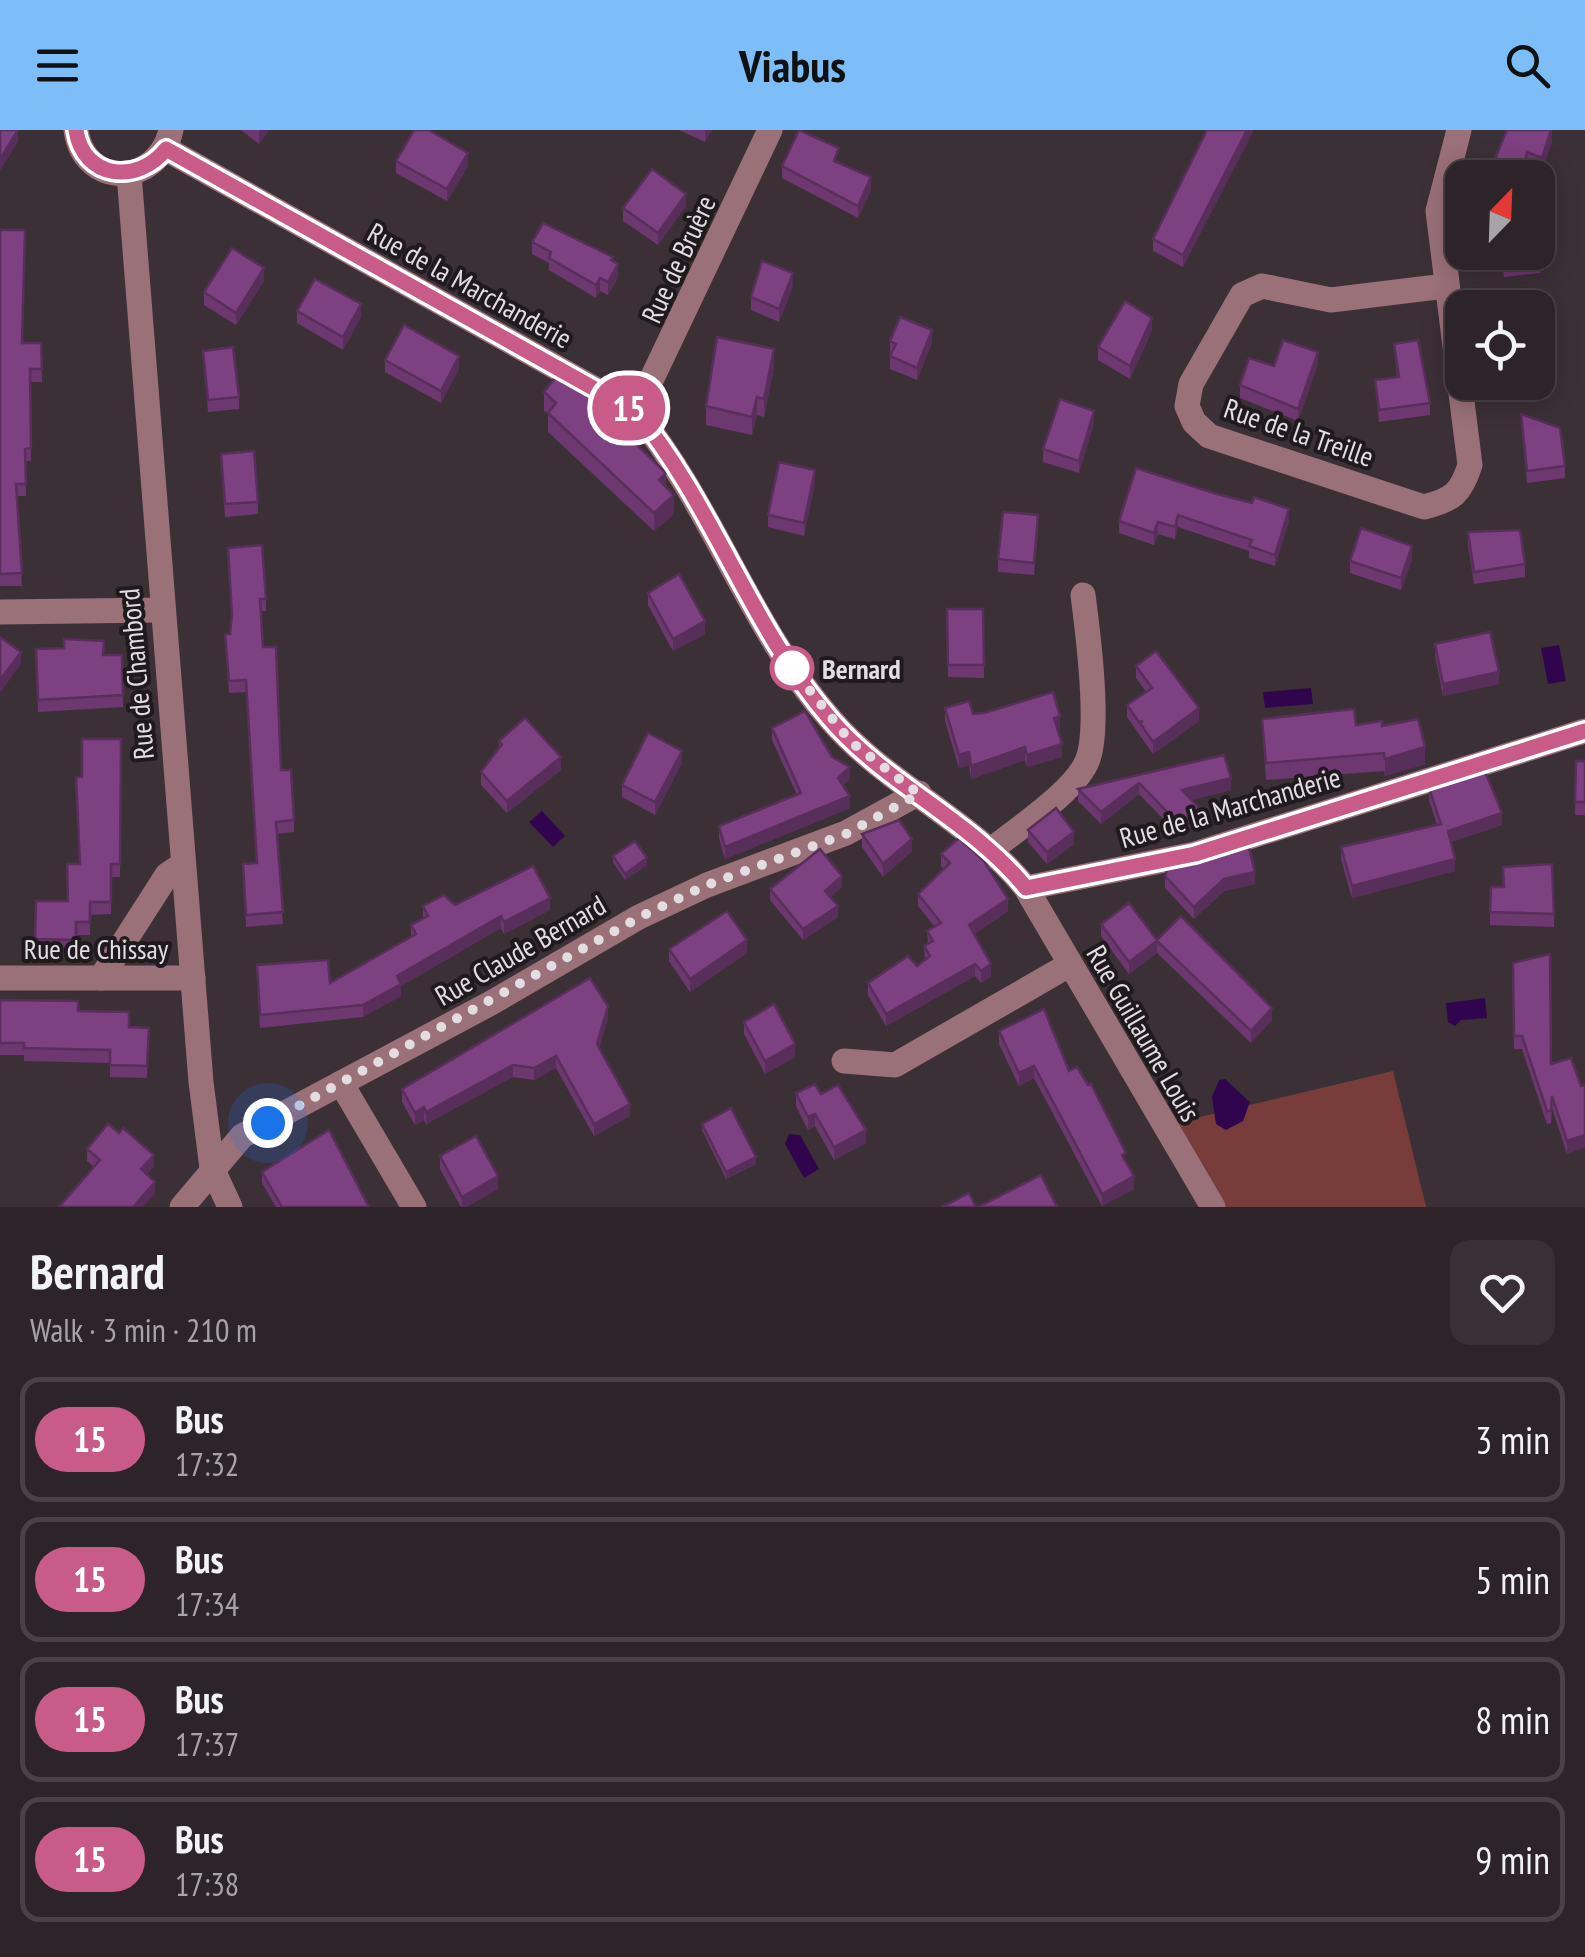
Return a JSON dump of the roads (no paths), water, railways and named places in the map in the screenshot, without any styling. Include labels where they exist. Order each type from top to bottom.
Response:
[{"type":"street","points":[[76,130],[91,162],[102,169],[129,174],[150,166],[168,139]]},
{"type":"street","name":"Rue de Bruère","points":[[636,412],[770,130]]},
{"type":"street","name":"Rue de la Treille","points":[[1445,286],[1331,300],[1262,286],[1242,296],[1191,384],[1187,406],[1194,422],[1209,436],[1424,507],[1450,500],[1463,488],[1470,465],[1438,211],[1459,130]]},
{"type":"street","name":"Rue de la Marchanderie","points":[[168,139],[636,412],[668,452],[769,633],[829,718],[851,742],[991,850],[1026,888],[1195,854],[1585,731]]},
{"type":"street","name":"Rue de Chambord","points":[[129,174],[160,610],[192,978],[212,1168],[230,1207]]},
{"type":"street","points":[[991,850],[1063,790],[1087,762],[1090,660],[1083,595]]},
{"type":"street","points":[[0,612],[160,610]]},
{"type":"street","name":"Rue Claude Bernard","points":[[182,1207],[242,1136],[640,917],[707,885],[846,834],[919,794]]},
{"type":"street","points":[[101,978],[167,875],[182,864]]},
{"type":"street","name":"Rue Guillaume Louis","points":[[1026,888],[1206,1204]]},
{"type":"street","points":[[844,1061],[895,1065],[1070,965]]},
{"type":"street","name":"Rue de Chissay","points":[[0,978],[192,978]]},
{"type":"street","points":[[341,1083],[414,1207]]},
{"type":"place","name":"Bernard","points":[[792,668]]}]
